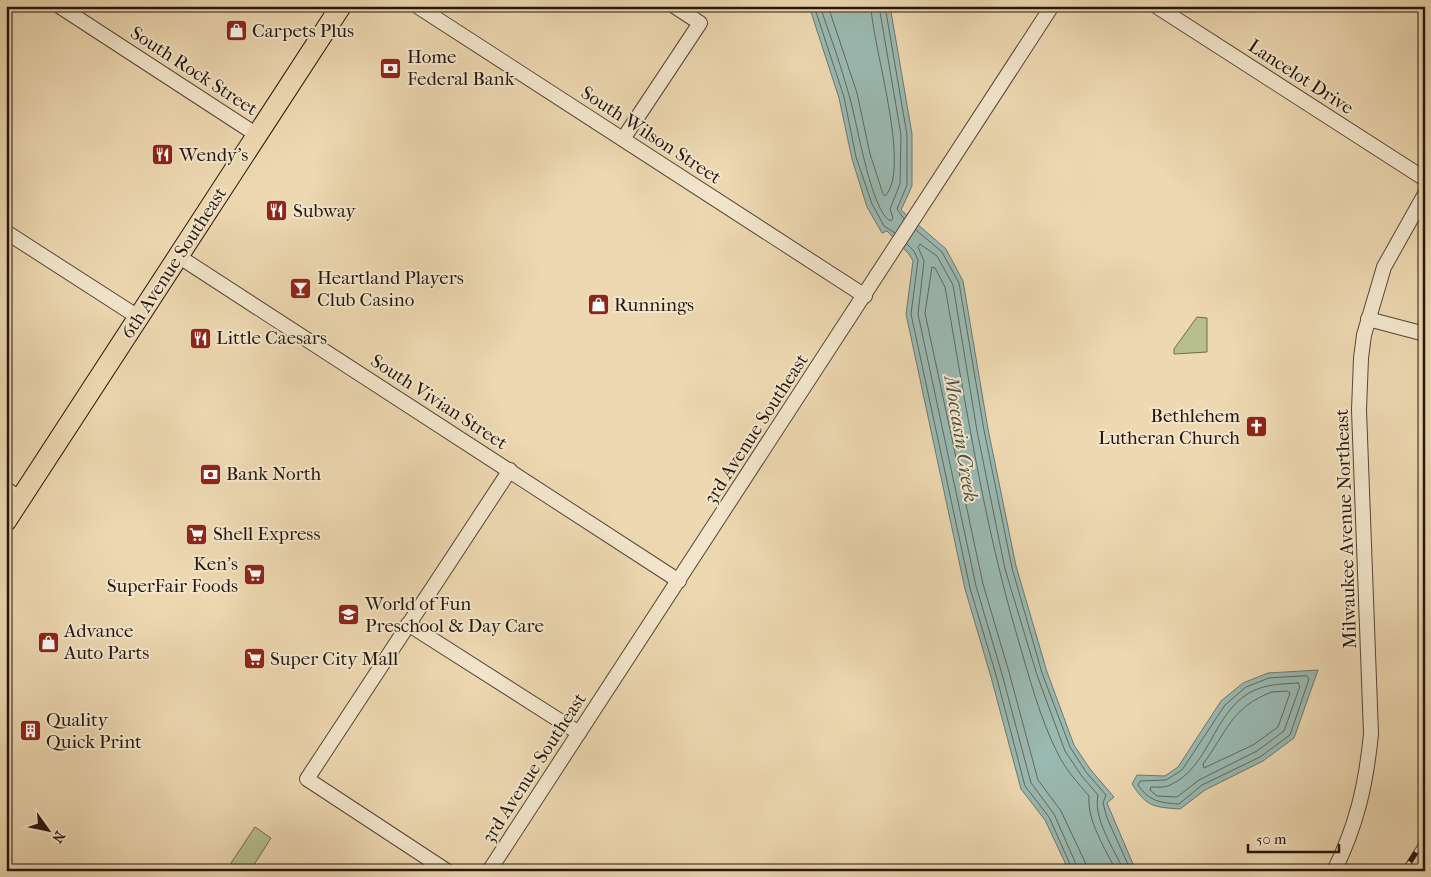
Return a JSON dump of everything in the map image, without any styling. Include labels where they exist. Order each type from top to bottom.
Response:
[{"type":"highway","name":"6th Avenue Southeast","points":[[6,521],[13,494],[138,317],[341,6]]},
{"type":"street","name":"South Rock Street","points":[[59,6],[257,135]]},
{"type":"street","name":"South Wilson Street","points":[[417,6],[865,296]]},
{"type":"street","points":[[623,139],[700,23],[674,6]]},
{"type":"street","name":"3rd Avenue Southeast","points":[[489,871],[896,249],[1052,6]]},
{"type":"street","name":"Lancelot Drive","points":[[1156,6],[1425,179]]},
{"type":"street","name":"Milwaukee Avenue Northeast","points":[[1334,871],[1354,827],[1366,780],[1371,734],[1359,410],[1362,358],[1368,319],[1384,267],[1425,194]]},
{"type":"street","points":[[6,232],[138,317]]},
{"type":"street","name":"South Vivian Street","points":[[178,256],[679,581]]},
{"type":"street","points":[[1368,319],[1425,334]]},
{"type":"street","points":[[446,871],[307,780],[510,470]]},
{"type":"street","points":[[408,624],[579,733]]},
{"type":"green space","points":[[1197,317],[1207,318],[1207,352],[1174,354],[1174,349]]},
{"type":"green space","points":[[255,827],[271,838],[250,871],[243,871],[231,863]]},
{"type":"water","name":"Moccasin Creek","points":[[809,6],[890,6],[912,134],[912,186],[901,210],[946,249],[963,281],[988,429],[1016,566],[1047,672],[1074,745],[1090,769],[1114,797],[1107,803],[1136,871],[1069,871],[1045,820],[1021,789],[965,589],[906,314],[913,261],[909,254],[887,231],[882,233],[867,207],[852,159],[839,98]]},
{"type":"water","points":[[1318,670],[1294,738],[1263,761],[1205,790],[1180,809],[1152,804],[1142,797],[1132,784],[1137,775],[1165,776],[1178,767],[1221,701],[1243,683],[1268,673]]},
{"type":"railway","points":[[1404,871],[1425,838]]},
{"type":"place","name":"Carpets Plus","points":[[236,31]]},
{"type":"place","name":"Home Federal Bank","points":[[391,68]]},
{"type":"place","name":"Wendy's","points":[[163,155]]},
{"type":"place","name":"Subway","points":[[277,211]]},
{"type":"place","name":"Heartland Players Club Casino","points":[[301,289]]},
{"type":"place","name":"Runnings","points":[[598,305]]},
{"type":"place","name":"Little Caesars","points":[[200,338]]},
{"type":"place","name":"Bethlehem Lutheran Church","points":[[1256,427]]},
{"type":"place","name":"Bank North","points":[[210,474]]},
{"type":"place","name":"Shell Express","points":[[197,534]]},
{"type":"place","name":"Ken's SuperFair Foods","points":[[254,575]]},
{"type":"place","name":"World of Fun Preschool & Day Care","points":[[349,615]]},
{"type":"place","name":"Advance Auto Parts","points":[[48,642]]},
{"type":"place","name":"Super City Mall","points":[[254,659]]},
{"type":"place","name":"Quality Quick Print","points":[[30,731]]}]
